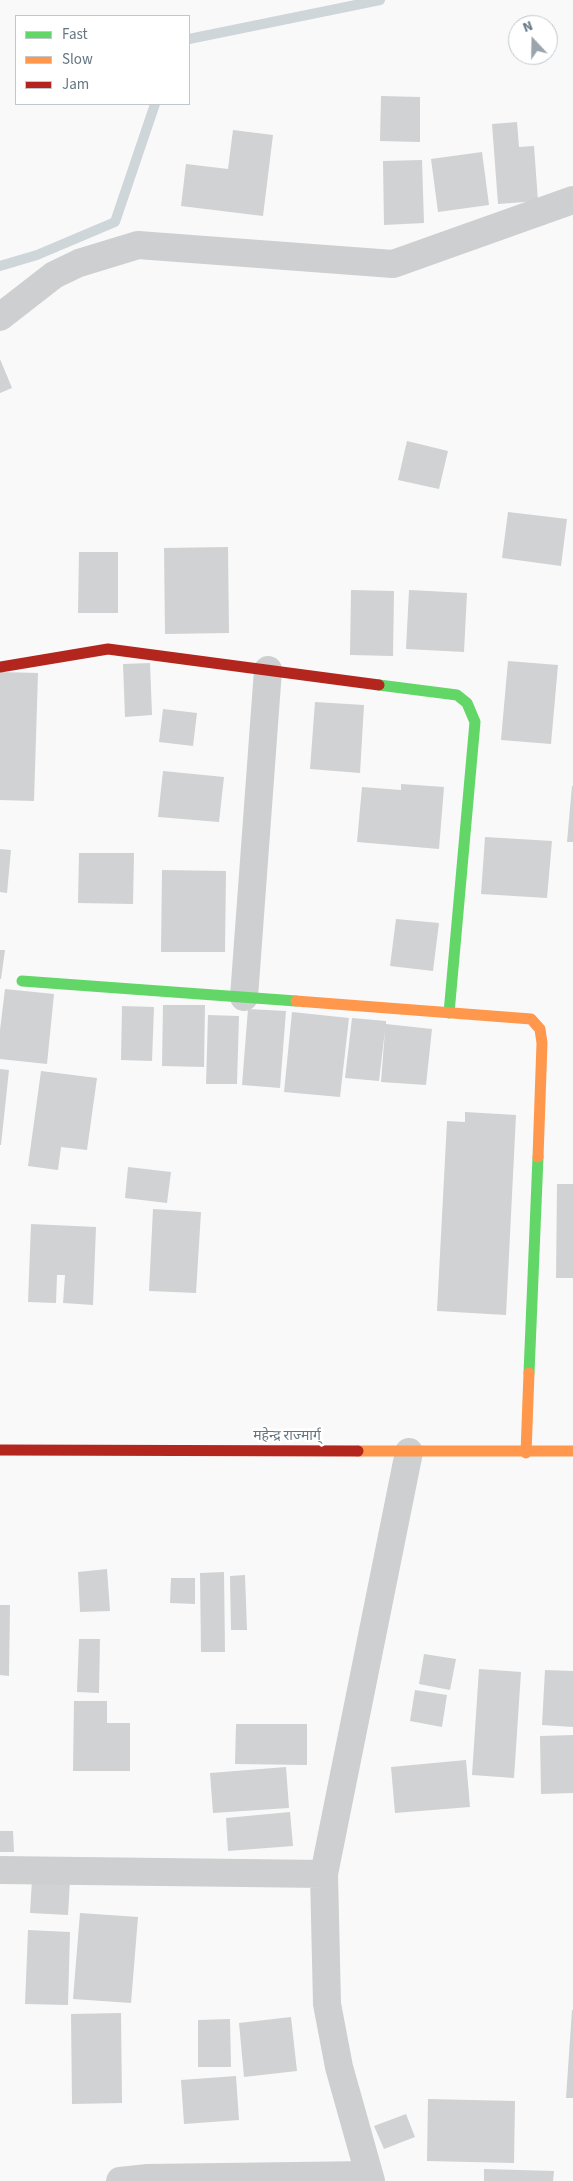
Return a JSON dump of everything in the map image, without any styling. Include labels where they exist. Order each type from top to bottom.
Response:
[{"type":"main road","points":[[0,667],[108,649],[457,695],[467,703],[475,722],[449,1013]]},
{"type":"main road","points":[[22,981],[532,1019],[540,1029],[542,1044],[526,1452]]},
{"type":"main road","name":"महेन्द्र राज्मार्ग्","points":[[0,1450],[573,1451]]},
{"type":"street","points":[[0,317],[54,275],[79,263],[138,245],[393,264],[573,200]]},
{"type":"street","points":[[244,997],[268,670]]},
{"type":"street","points":[[120,2181],[148,2178],[370,2178],[339,2067],[327,2004],[324,1874],[409,1452]]},
{"type":"street","points":[[0,1870],[324,1874]]},
{"type":"building","points":[[381,96],[420,97],[420,142],[380,141]]},
{"type":"building","points":[[517,122],[519,147],[534,146],[538,201],[498,204],[492,124]]},
{"type":"building","points":[[233,130],[273,135],[263,216],[181,206],[186,164],[228,169]]},
{"type":"building","points":[[482,152],[489,205],[438,212],[431,159]]},
{"type":"building","points":[[422,160],[424,223],[384,225],[383,161]]},
{"type":"building","points":[[0,359],[12,388],[0,393]]},
{"type":"building","points":[[407,441],[448,451],[439,489],[398,480]]},
{"type":"building","points":[[508,512],[567,519],[561,566],[502,558]]},
{"type":"building","points":[[228,547],[229,633],[165,634],[164,548]]},
{"type":"building","points":[[79,552],[118,552],[118,613],[78,613]]},
{"type":"building","points":[[351,590],[394,591],[393,656],[350,655]]},
{"type":"building","points":[[409,590],[467,593],[464,652],[406,649]]},
{"type":"building","points":[[508,661],[558,665],[551,744],[501,740]]},
{"type":"building","points":[[150,663],[152,715],[125,717],[123,664]]},
{"type":"building","points":[[0,672],[38,673],[34,801],[0,800]]},
{"type":"building","points":[[315,702],[364,705],[360,773],[310,769]]},
{"type":"building","points":[[163,709],[197,713],[193,746],[159,742]]},
{"type":"building","points":[[163,771],[224,777],[219,822],[158,817]]},
{"type":"building","points":[[401,784],[444,787],[439,849],[357,842],[362,787],[401,790]]},
{"type":"building","points":[[572,786],[573,842],[567,842]]},
{"type":"building","points":[[485,837],[552,841],[547,898],[481,894]]},
{"type":"building","points":[[0,849],[11,850],[7,893],[0,892]]},
{"type":"building","points":[[79,853],[134,853],[133,904],[78,903]]},
{"type":"building","points":[[162,870],[226,871],[225,952],[161,952]]},
{"type":"building","points":[[396,919],[439,923],[433,971],[390,966]]},
{"type":"building","points":[[0,950],[5,950],[1,979],[0,979]]},
{"type":"building","points":[[5,989],[54,994],[47,1064],[0,1059],[0,1030]]},
{"type":"building","points":[[163,1005],[205,1005],[204,1067],[162,1066]]},
{"type":"building","points":[[122,1006],[154,1007],[152,1061],[121,1060]]},
{"type":"building","points":[[248,1009],[286,1011],[280,1088],[242,1085]]},
{"type":"building","points":[[292,1012],[349,1018],[340,1097],[284,1092]]},
{"type":"building","points":[[208,1015],[239,1016],[237,1084],[206,1084]]},
{"type":"building","points":[[352,1018],[386,1021],[386,1024],[432,1029],[426,1085],[381,1082],[385,1030],[379,1081],[345,1078]]},
{"type":"building","points":[[0,1069],[9,1070],[1,1145],[0,1145]]},
{"type":"building","points":[[41,1071],[97,1078],[87,1150],[61,1147],[58,1170],[28,1166]]},
{"type":"building","points":[[465,1112],[516,1115],[506,1315],[437,1311],[447,1121],[465,1122]]},
{"type":"building","points":[[128,1167],[171,1172],[167,1203],[125,1198]]},
{"type":"building","points":[[557,1184],[573,1184],[573,1278],[556,1278]]},
{"type":"building","points":[[153,1209],[201,1212],[196,1293],[149,1291]]},
{"type":"building","points":[[31,1224],[96,1227],[93,1305],[63,1303],[65,1275],[57,1275],[56,1303],[28,1302]]},
{"type":"building","points":[[107,1569],[110,1611],[80,1612],[78,1572]]},
{"type":"building","points":[[224,1572],[225,1652],[201,1652],[200,1573]]},
{"type":"building","points":[[245,1575],[247,1630],[231,1630],[230,1576]]},
{"type":"building","points":[[171,1578],[195,1578],[195,1604],[170,1603]]},
{"type":"building","points":[[0,1605],[10,1605],[9,1676],[0,1675]]},
{"type":"building","points":[[79,1639],[100,1639],[99,1693],[77,1692]]},
{"type":"building","points":[[424,1654],[456,1659],[450,1690],[419,1684]]},
{"type":"building","points":[[479,1669],[521,1672],[514,1778],[472,1775]]},
{"type":"building","points":[[545,1670],[573,1671],[573,1727],[542,1725]]},
{"type":"building","points":[[415,1690],[447,1695],[442,1727],[410,1721]]},
{"type":"building","points":[[74,1701],[107,1701],[107,1723],[130,1723],[130,1771],[73,1771]]},
{"type":"building","points":[[236,1724],[307,1724],[307,1765],[235,1764]]},
{"type":"building","points":[[573,1735],[573,1793],[541,1794],[540,1736]]},
{"type":"building","points":[[466,1760],[470,1807],[395,1813],[391,1767]]},
{"type":"building","points":[[286,1767],[289,1808],[213,1813],[210,1773]]},
{"type":"building","points":[[290,1812],[293,1846],[228,1851],[226,1818]]},
{"type":"building","points":[[0,1831],[13,1831],[14,1852],[0,1852]]},
{"type":"building","points":[[32,1879],[70,1881],[68,1915],[30,1913]]},
{"type":"building","points":[[80,1913],[138,1917],[131,2003],[73,1999]]},
{"type":"building","points":[[28,1930],[70,1932],[68,2005],[25,2004]]},
{"type":"building","points":[[572,2010],[573,2098],[566,2098]]},
{"type":"building","points":[[121,2013],[122,2103],[72,2104],[71,2014]]},
{"type":"building","points":[[291,2017],[297,2071],[244,2077],[239,2023]]},
{"type":"building","points":[[230,2019],[231,2067],[198,2067],[198,2020]]},
{"type":"building","points":[[236,2076],[239,2120],[184,2124],[181,2080]]},
{"type":"building","points":[[428,2099],[515,2101],[514,2163],[427,2161]]},
{"type":"building","points":[[406,2114],[415,2137],[384,2149],[374,2126]]},
{"type":"building","points":[[484,2169],[554,2171],[553,2181],[484,2181]]},
{"type":"waterway","points":[[190,39],[380,0]]},
{"type":"waterway","points":[[0,266],[37,255],[115,222],[155,105]]},
{"type":"traffic: fast","points":[[379,685],[457,695],[467,703],[475,722],[449,1013]]},
{"type":"traffic: fast","points":[[22,981],[296,1001]]},
{"type":"traffic: fast","points":[[529,1373],[538,1157]]},
{"type":"traffic: slow","points":[[296,1001],[531,1019],[540,1029],[542,1043],[538,1157]]},
{"type":"traffic: slow","points":[[526,1453],[529,1373]]},
{"type":"traffic: slow","points":[[358,1451],[573,1451]]},
{"type":"traffic: jam","points":[[0,667],[108,649],[379,685]]},
{"type":"traffic: jam","points":[[0,1450],[358,1451]]}]
